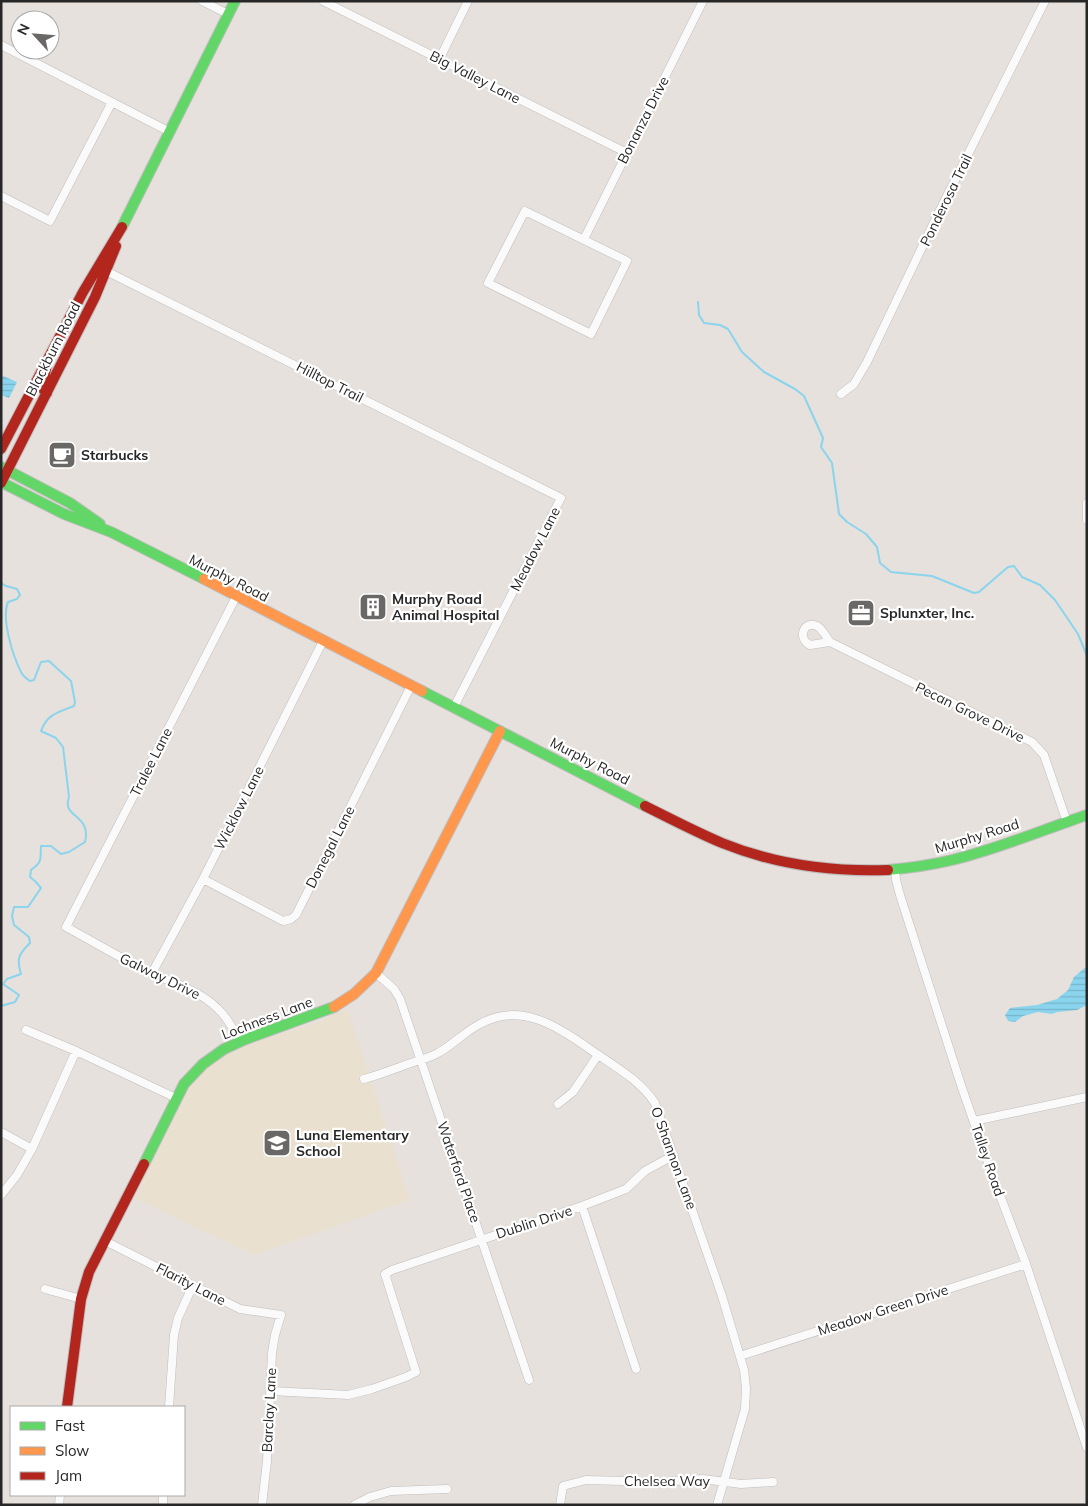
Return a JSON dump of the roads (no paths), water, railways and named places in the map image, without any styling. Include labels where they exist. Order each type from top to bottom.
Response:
[{"type":"main road","name":"Blackburn Road","points":[[1,482],[4,468],[46,393],[78,329],[102,269],[235,1]]},
{"type":"main road","name":"Blackburn Road","points":[[1,449],[66,322],[102,269]]},
{"type":"main road","points":[[66,322],[78,329]]},
{"type":"main road","points":[[46,393],[42,386],[51,351]]},
{"type":"main road","name":"Murphy Road","points":[[4,468],[70,503],[111,532]]},
{"type":"main road","name":"Murphy Road","points":[[1,482],[64,514],[111,532],[710,838],[749,853],[782,862],[824,868],[864,872],[895,869],[952,860],[1087,815]]},
{"type":"main road","name":"Lochness Lane","points":[[67,1406],[81,1299],[89,1272],[184,1084],[192,1072],[223,1048],[341,1004],[365,985],[376,973],[500,731]]},
{"type":"street","points":[[202,1],[228,14]]},
{"type":"street","name":"Big Valley Lane","points":[[323,1],[626,153]]},
{"type":"street","points":[[438,60],[468,1]]},
{"type":"street","name":"Bonanza Drive","points":[[584,239],[702,1]]},
{"type":"street","name":"Ponderosa Trail","points":[[841,394],[854,384],[867,362],[939,212],[1045,1]]},
{"type":"street","points":[[1,45],[170,132]]},
{"type":"street","points":[[1,196],[50,221],[112,102]]},
{"type":"street","points":[[525,211],[584,239],[627,261],[591,334],[488,283],[525,211]]},
{"type":"street","name":"Hilltop Trail","points":[[102,269],[561,498]]},
{"type":"street","name":"Meadow Lane","points":[[454,707],[561,498]]},
{"type":"street","points":[[1087,503],[1087,520]]},
{"type":"street","name":"Tralee Lane","points":[[66,927],[236,597]]},
{"type":"street","name":"Wicklow Lane","points":[[152,973],[203,879],[323,641]]},
{"type":"street","name":"Pecan Grove Drive","points":[[830,642],[1032,742],[1044,755],[1067,822]]},
{"type":"street","name":"Donegal Lane","points":[[203,879],[283,921],[291,920],[296,915],[411,686]]},
{"type":"street","name":"Talley Road","points":[[895,869],[898,888],[919,958],[974,1121],[1026,1264],[1087,1448]]},
{"type":"street","name":"Galway Drive","points":[[66,927],[152,973],[200,995],[228,1019],[240,1041]]},
{"type":"street","name":"Waterford Place","points":[[376,973],[394,989],[400,999],[529,1380]]},
{"type":"street","name":"O Shannon Lane","points":[[364,1079],[434,1056],[480,1024],[512,1014],[532,1017],[556,1027],[631,1078],[652,1098],[656,1103],[722,1296],[740,1356],[746,1388],[745,1409],[717,1505]]},
{"type":"street","points":[[26,1030],[76,1051],[176,1098]]},
{"type":"street","points":[[1,1195],[17,1175],[32,1149],[76,1051]]},
{"type":"street","points":[[558,1104],[574,1092],[598,1055]]},
{"type":"street","points":[[974,1121],[1087,1097]]},
{"type":"street","points":[[1,1132],[32,1149]]},
{"type":"street","name":"Dublin Drive","points":[[271,1391],[348,1395],[372,1389],[416,1372],[385,1274],[626,1189],[644,1171],[674,1155]]},
{"type":"street","points":[[582,1206],[636,1370]]},
{"type":"street","name":"Flarity Lane","points":[[105,1240],[240,1309],[282,1315]]},
{"type":"street","name":"Meadow Green Drive","points":[[740,1356],[1026,1264]]},
{"type":"street","points":[[169,1406],[174,1335],[178,1318],[193,1285]]},
{"type":"street","points":[[45,1289],[81,1299]]},
{"type":"street","name":"Barclay Lane","points":[[262,1505],[267,1461],[273,1347],[282,1315]]},
{"type":"street","name":"Chelsea Way","points":[[560,1505],[563,1486],[586,1480],[661,1482],[703,1479],[741,1484],[773,1482]]},
{"type":"street","points":[[354,1505],[370,1496],[391,1491],[446,1489]]},
{"type":"water","points":[[1,375],[17,382],[9,398],[1,395]]},
{"type":"water","points":[[1087,966],[1087,1005],[1077,1010],[1052,1014],[1038,1012],[1023,1016],[1015,1022],[1008,1021],[1005,1015],[1010,1008],[1037,1005],[1057,999],[1068,990],[1074,977]]},
{"type":"waterway","points":[[698,302],[699,315],[704,323],[720,325],[728,329],[742,352],[764,372],[804,396],[823,438],[821,447],[832,463],[839,514],[847,522],[866,534],[877,547],[880,563],[891,572],[932,576],[974,593],[979,592],[1008,567],[1014,566],[1022,577],[1040,585],[1055,600],[1078,634],[1087,656]]},
{"type":"waterway","points":[[1,583],[17,589],[20,595],[17,599],[8,602],[6,618],[12,647],[22,673],[30,681],[34,680],[41,662],[49,661],[71,681],[74,706],[50,717],[41,731],[56,738],[63,747],[69,809],[81,821],[86,833],[85,842],[69,852],[61,854],[51,846],[41,846],[40,860],[31,870],[30,877],[41,888],[28,907],[14,907],[12,916],[14,925],[29,937],[30,943],[23,950],[19,960],[21,974],[7,979],[3,984],[19,995],[15,1002],[1,1006]]},
{"type":"place","name":"Starbucks","points":[[62,455]]},
{"type":"place","name":"Murphy Road Animal Hospital","points":[[373,607]]},
{"type":"place","name":"Splunxter, Inc.","points":[[861,613]]},
{"type":"place","name":"Luna Elementary School","points":[[277,1143]]}]
